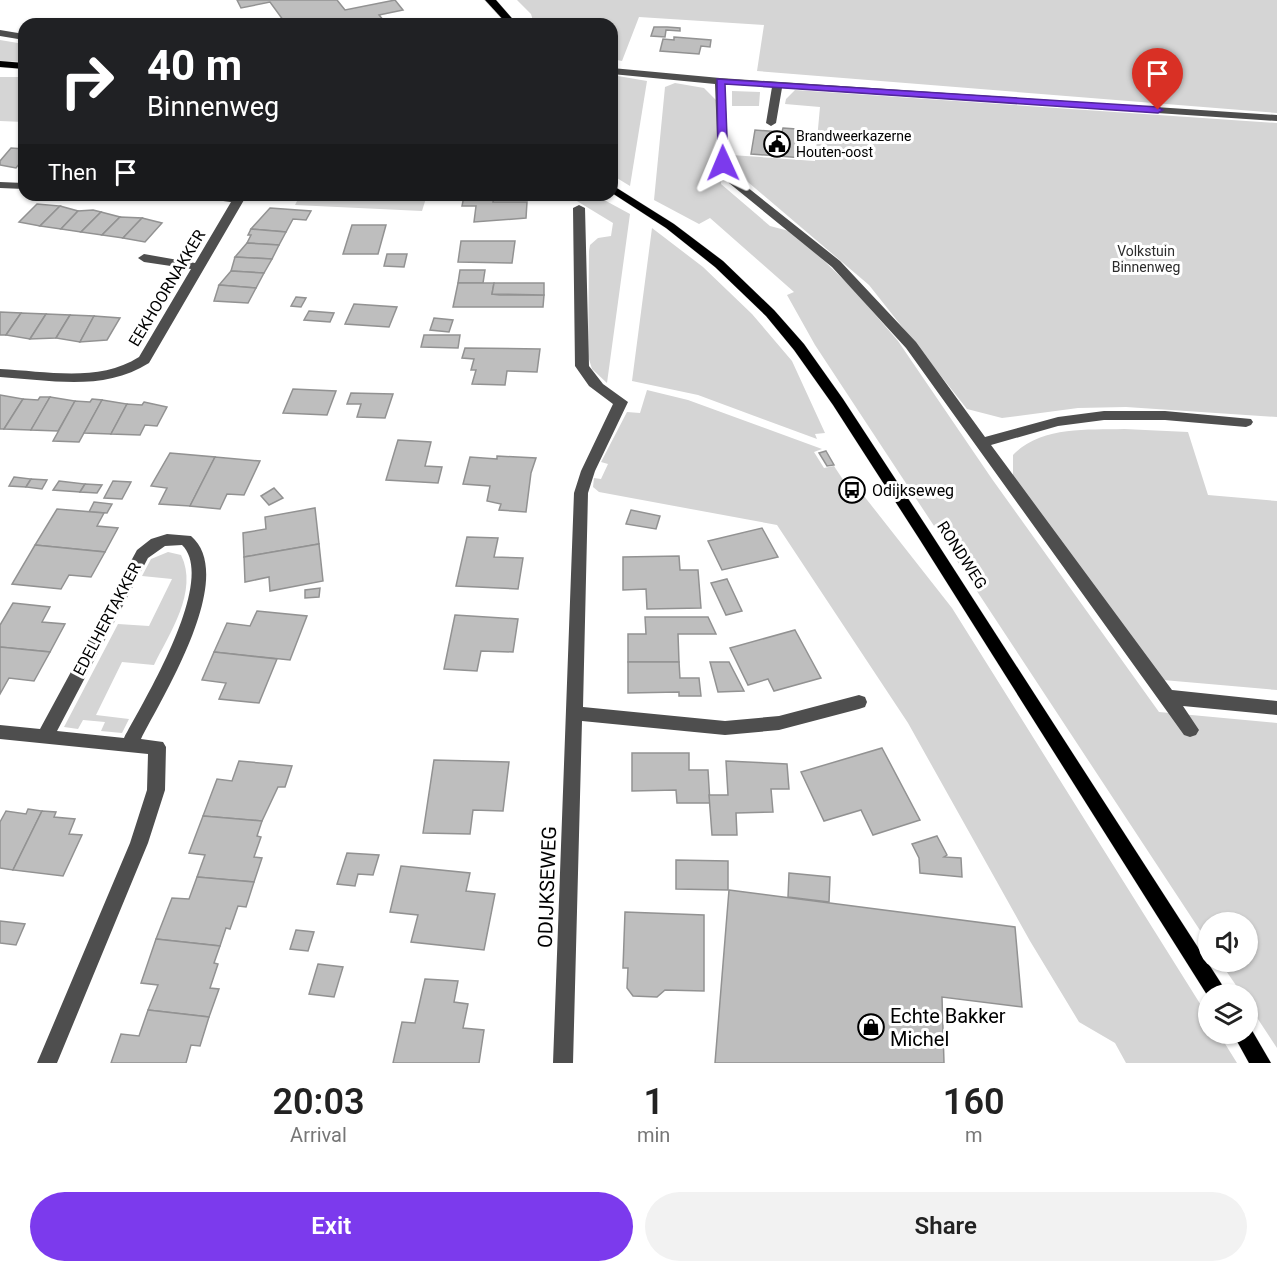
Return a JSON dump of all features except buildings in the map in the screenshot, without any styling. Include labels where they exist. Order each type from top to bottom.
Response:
[{"type":"main road","points":[[490,0],[507,18]]},
{"type":"main road","points":[[0,64],[18,66]]},
{"type":"main road","points":[[0,74],[18,74]]},
{"type":"main road","name":"RONDWEG","points":[[618,192],[670,226],[719,264],[770,313],[799,347],[838,402],[1212,984]]},
{"type":"main road","points":[[1250,1044],[1262,1063]]},
{"type":"street","points":[[0,33],[18,36]]},
{"type":"street","points":[[618,72],[720,81],[1277,118]]},
{"type":"street","points":[[720,81],[723,163],[733,181],[836,264],[911,345],[1171,698],[1190,730]]},
{"type":"street","points":[[771,123],[777,85]]},
{"type":"street","points":[[0,184],[18,186]]},
{"type":"street","name":"EEKHOORNAKKER","points":[[0,373],[101,377],[125,372],[135,367],[144,360],[237,201]]},
{"type":"street","name":"ODIJKSEWEG","points":[[563,1063],[581,493],[588,471],[621,402],[606,395],[586,374],[582,366],[579,208]]},
{"type":"street","points":[[144,258],[199,267]]},
{"type":"street","points":[[981,442],[1048,423],[1087,417],[1133,416],[1246,422]]},
{"type":"street","name":"EDELHERTAKKER","points":[[45,737],[142,554],[149,547],[167,539],[186,540],[197,551],[200,566],[198,593],[179,643],[129,746]]},
{"type":"street","points":[[1171,698],[1277,708]]},
{"type":"street","points":[[575,713],[725,728],[779,723],[859,702]]},
{"type":"street","points":[[0,732],[157,747],[156,790],[139,843],[47,1063]]},
{"type":"green space","points":[[517,0],[1277,0],[1277,113],[757,71],[764,25],[639,17],[622,61],[618,60],[618,18],[532,18]]},
{"type":"green space","points":[[0,40],[18,43],[18,62],[0,61]]},
{"type":"green space","points":[[618,76],[647,81],[630,186],[618,179]]},
{"type":"green space","points":[[0,77],[18,77],[18,122],[0,121]]},
{"type":"green space","points":[[675,83],[704,88],[717,101],[721,184],[770,226],[789,231],[810,247],[854,290],[898,341],[992,479],[1159,712],[1277,723],[1277,1048],[1258,1019],[1258,984],[1235,984],[1227,972],[1258,972],[1258,912],[1198,912],[1198,927],[815,345],[787,295],[794,292],[710,218],[699,224],[654,200],[665,87]]},
{"type":"green space","name":"Volkstuin Binnenweg","points":[[795,90],[1277,123],[1277,417],[1126,407],[1078,408],[1002,418],[967,409],[869,285],[735,171],[731,155],[815,161],[820,107],[785,104],[786,99]]},
{"type":"green space","points":[[732,91],[760,92],[759,106],[732,106]]},
{"type":"green space","points":[[297,201],[425,201],[422,211],[295,205]]},
{"type":"green space","points":[[577,201],[606,201],[630,214],[607,383],[592,369],[588,356],[589,251],[590,245],[598,238],[611,236],[613,223]]},
{"type":"green space","points":[[652,228],[703,267],[752,314],[792,361],[825,433],[815,434],[817,439],[698,395],[632,381]]},
{"type":"green space","points":[[647,390],[688,400],[822,449],[814,452],[824,468],[834,466],[855,498],[864,496],[952,608],[1198,1000],[1198,1044],[1225,1044],[1237,1063],[1126,1063],[1115,1043],[1079,1022],[1030,941],[908,723],[777,525],[599,492],[593,487],[594,478],[601,479],[608,464],[601,462],[627,412],[640,413]]},
{"type":"green space","points":[[1124,429],[1188,432],[1208,495],[1277,501],[1277,690],[1163,680],[1013,480],[1013,455],[1037,439],[1065,431]]},
{"type":"green space","points":[[168,552],[181,555],[186,569],[184,597],[174,626],[154,665],[122,662],[96,715],[129,719],[122,733],[101,731],[105,722],[83,720],[78,729],[64,727],[118,624],[149,626],[172,579],[142,576],[151,559]]},
{"type":"place","name":"Brandweerkazerne Houten-oost","points":[[777,144]]},
{"type":"place","name":"Odijkseweg","points":[[852,490]]},
{"type":"place","name":"Echte Bakker Michel","points":[[871,1027]]},
{"type":"route","points":[[723,163],[723,94],[720,81],[1158,110]]}]
